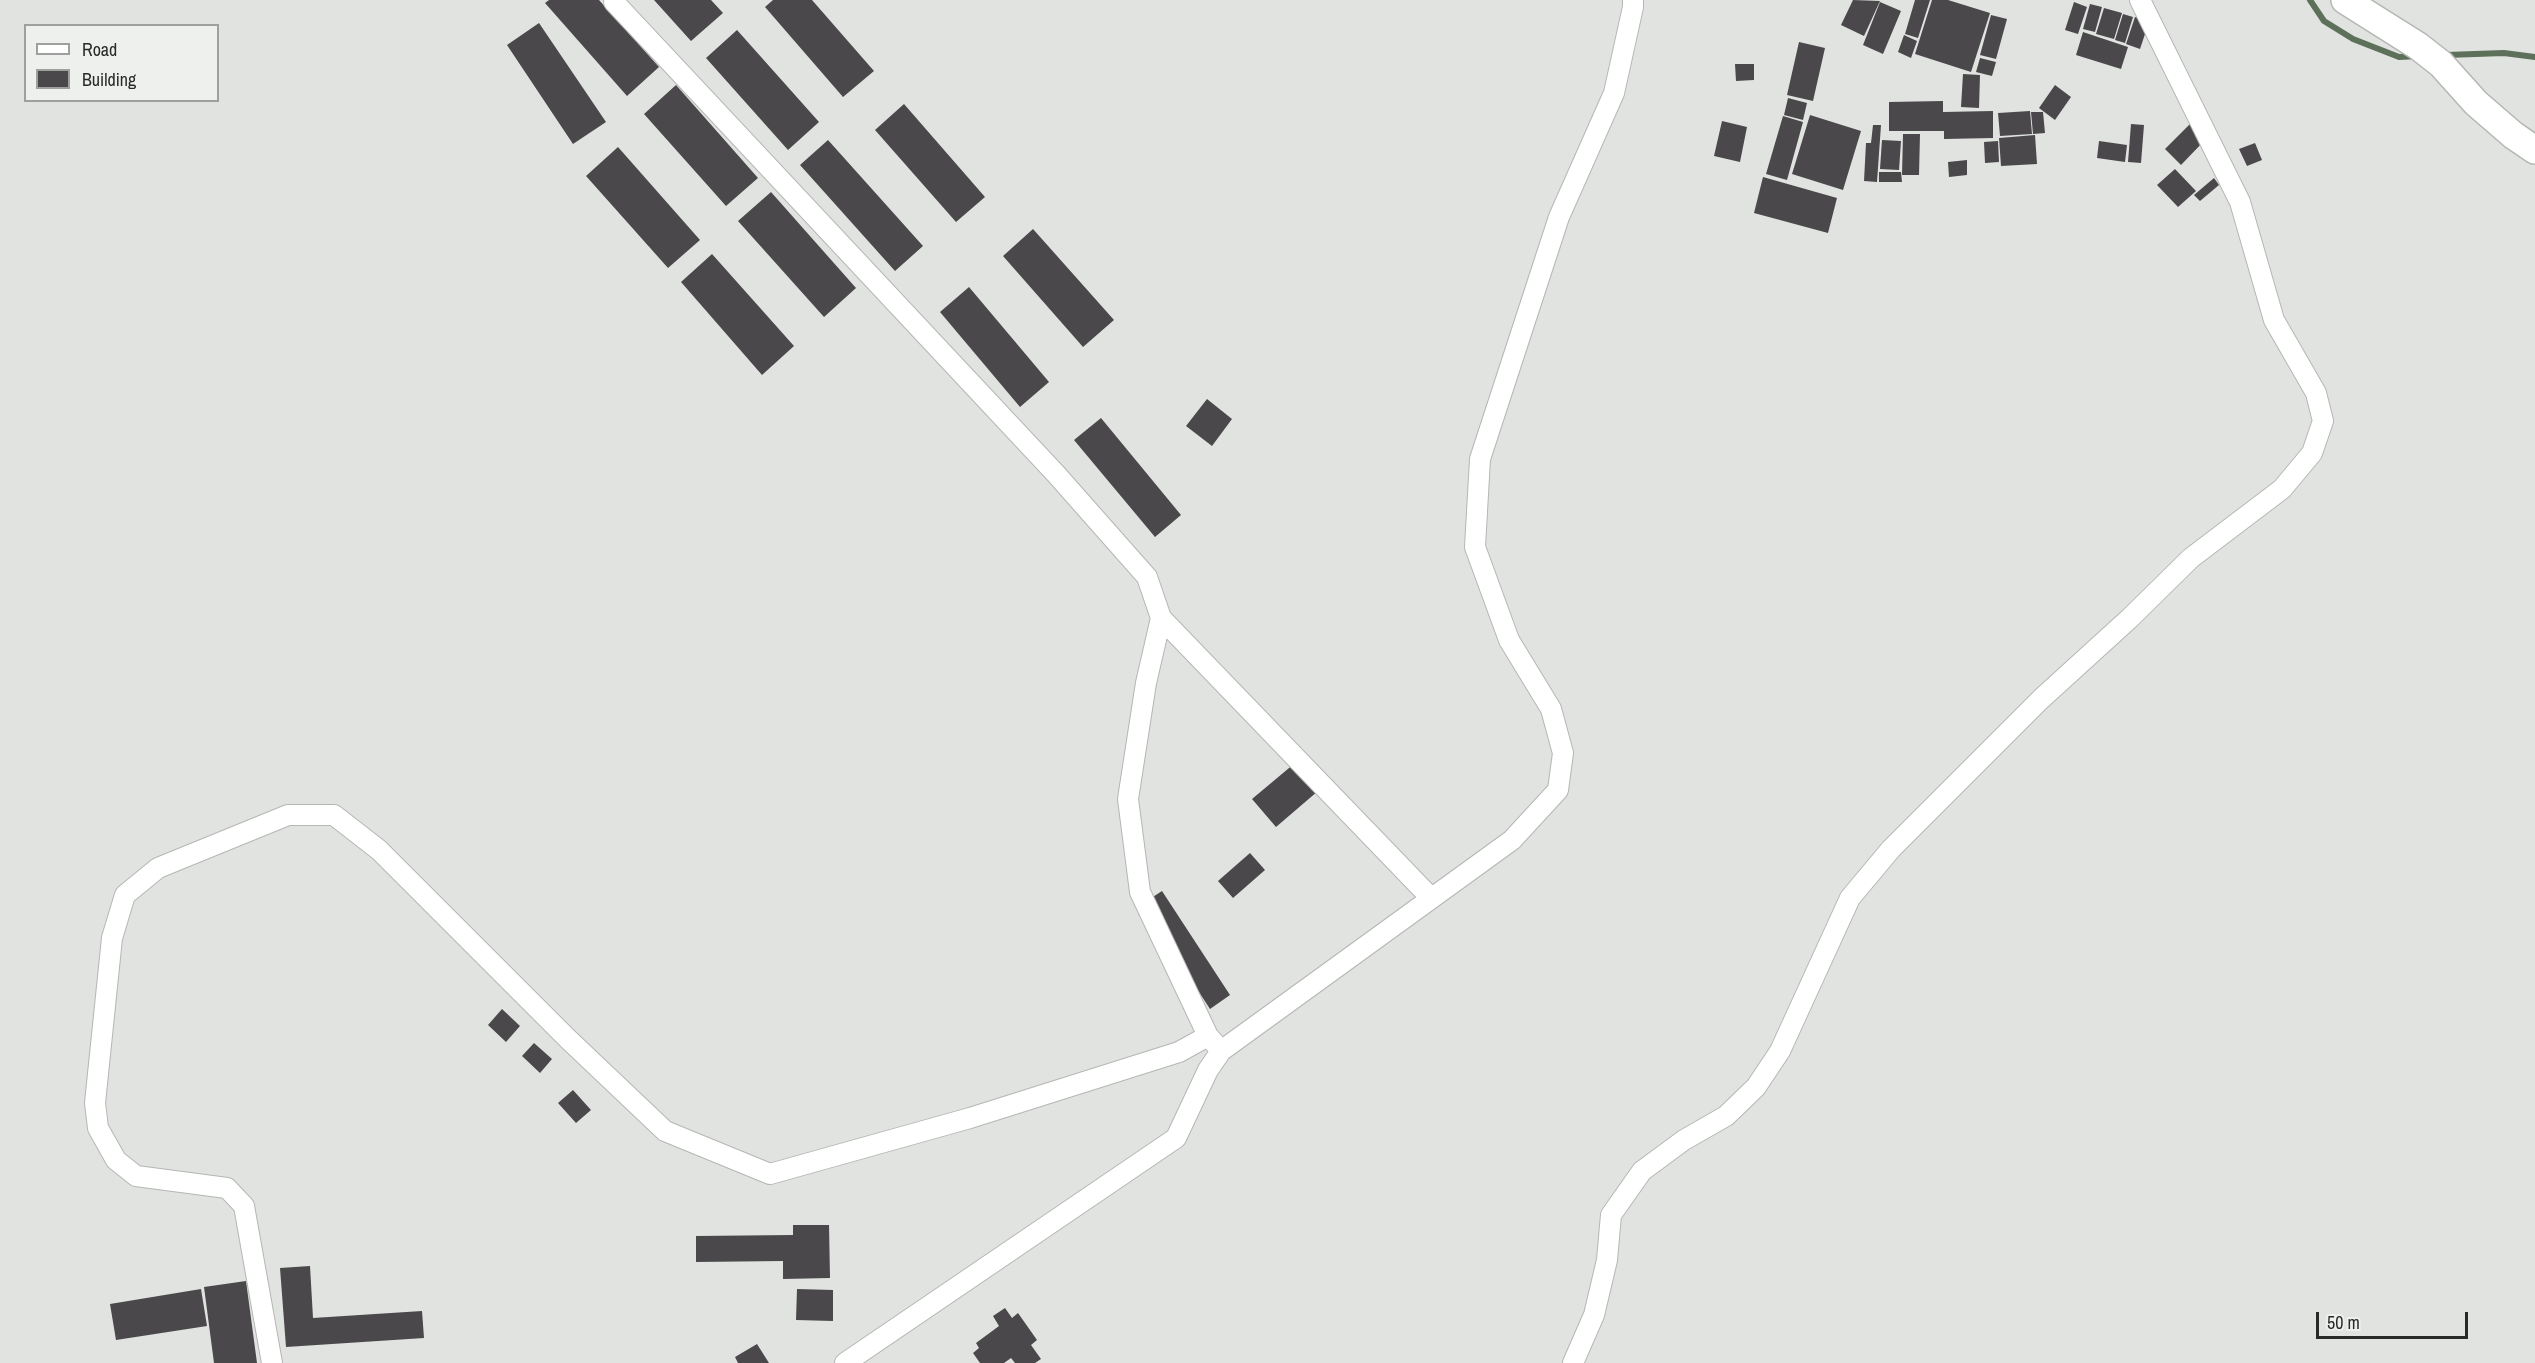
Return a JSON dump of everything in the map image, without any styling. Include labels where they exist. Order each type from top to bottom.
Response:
[{"type":"street","points":[[272,1363],[244,1206],[227,1188],[136,1176],[116,1160],[98,1128],[95,1103],[112,939],[125,895],[158,868],[288,815],[334,815],[379,850],[568,1039],[665,1131],[770,1174],[970,1118],[1214,1044],[1431,898],[1512,840],[1558,790],[1563,753],[1551,709],[1509,640],[1475,547],[1480,459],[1559,217],[1614,93],[1633,0]]},
{"type":"street","points":[[1573,1363],[1594,1315],[1607,1260],[1611,1215],[1642,1171],[1684,1140],[1726,1116],[1756,1088],[1780,1051],[1850,898],[1891,849],[2041,699],[2130,618],[2191,558],[2282,489],[2312,453],[2323,421],[2316,393],[2274,320],[2240,202],[2140,0]]},
{"type":"street","points":[[2345,0],[2425,52],[2476,103],[2513,135],[2535,150]]},
{"type":"street","points":[[614,2],[1056,474],[1147,577],[1161,618],[1431,898]]},
{"type":"street","points":[[845,1363],[1176,1138],[1208,1070],[1214,1044],[1140,892],[1128,799],[1146,683],[1161,618]]},
{"type":"building","points":[[549,0],[599,0],[659,67],[627,96],[545,3]]},
{"type":"building","points":[[654,0],[711,0],[723,13],[691,41]]},
{"type":"building","points":[[773,0],[812,0],[874,71],[843,97],[765,7]]},
{"type":"building","points":[[1853,0],[1880,1],[1864,36],[1841,25]]},
{"type":"building","points":[[1915,0],[1930,0],[1918,38],[1905,34]]},
{"type":"building","points":[[1932,0],[1948,0],[1990,13],[1971,72],[1915,54]]},
{"type":"building","points":[[1880,2],[1901,11],[1883,54],[1863,45]]},
{"type":"building","points":[[2074,2],[2087,7],[2078,34],[2065,30]]},
{"type":"building","points":[[2090,4],[2102,7],[2095,32],[2083,29]]},
{"type":"building","points":[[2104,8],[2122,13],[2114,39],[2096,34]]},
{"type":"building","points":[[2123,14],[2133,17],[2125,43],[2115,40]]},
{"type":"building","points":[[1991,15],[2007,19],[1996,59],[1980,55]]},
{"type":"building","points":[[2135,17],[2149,22],[2140,49],[2126,44]]},
{"type":"building","points":[[539,23],[606,122],[573,144],[507,45]]},
{"type":"building","points":[[737,30],[819,122],[788,150],[706,58]]},
{"type":"building","points":[[2083,32],[2128,47],[2121,69],[2076,55]]},
{"type":"building","points":[[1904,35],[1917,41],[1911,58],[1898,52]]},
{"type":"building","points":[[1799,42],[1825,48],[1813,101],[1787,95]]},
{"type":"building","points":[[1980,58],[1996,62],[1992,76],[1976,72]]},
{"type":"building","points":[[1735,64],[1754,64],[1754,80],[1736,81]]},
{"type":"building","points":[[1963,74],[1980,75],[1979,108],[1961,107]]},
{"type":"building","points":[[676,85],[758,178],[726,206],[644,114]]},
{"type":"building","points":[[2055,85],[2071,97],[2055,120],[2039,108]]},
{"type":"building","points":[[1788,98],[1807,103],[1803,120],[1784,115]]},
{"type":"building","points":[[1943,101],[1943,112],[1993,111],[1993,138],[1944,139],[1944,131],[1889,131],[1889,102]]},
{"type":"building","points":[[904,104],[985,197],[956,222],[875,130]]},
{"type":"building","points":[[2030,111],[2032,134],[2000,136],[1998,113]]},
{"type":"building","points":[[2031,112],[2043,112],[2045,133],[2033,134]]},
{"type":"building","points":[[1810,115],[1861,131],[1843,190],[1792,174]]},
{"type":"building","points":[[1783,116],[1803,122],[1787,180],[1766,174]]},
{"type":"building","points":[[1722,121],[1747,127],[1740,162],[1714,156]]},
{"type":"building","points":[[2131,124],[2144,125],[2141,163],[2128,162]]},
{"type":"building","points":[[2190,124],[2206,139],[2181,165],[2165,149]]},
{"type":"building","points":[[1873,125],[1881,125],[1877,182],[1864,181],[1866,143],[1871,143]]},
{"type":"building","points":[[1903,134],[1920,134],[1919,175],[1902,175]]},
{"type":"building","points":[[2035,135],[2037,164],[2001,166],[1999,138]]},
{"type":"building","points":[[828,140],[923,246],[895,271],[800,165]]},
{"type":"building","points":[[1882,140],[1901,141],[1899,170],[1880,169]]},
{"type":"building","points":[[1998,141],[1999,162],[1985,163],[1984,142]]},
{"type":"building","points":[[2099,141],[2127,145],[2125,162],[2097,158]]},
{"type":"building","points":[[2255,143],[2262,160],[2247,166],[2239,149]]},
{"type":"building","points":[[618,147],[700,240],[668,268],[586,176]]},
{"type":"building","points":[[1967,160],[1967,175],[1949,177],[1948,162]]},
{"type":"building","points":[[2175,169],[2196,191],[2178,207],[2157,185]]},
{"type":"building","points":[[1879,172],[1901,172],[1902,182],[1879,182]]},
{"type":"building","points":[[1763,177],[1837,198],[1828,233],[1754,213]]},
{"type":"building","points":[[2214,178],[2219,185],[2200,201],[2194,195]]},
{"type":"building","points":[[771,192],[856,288],[824,317],[738,221]]},
{"type":"building","points":[[1033,229],[1114,320],[1083,347],[1003,256]]},
{"type":"building","points":[[712,254],[794,346],[762,375],[681,282]]},
{"type":"building","points":[[969,287],[1049,382],[1020,407],[940,312]]},
{"type":"building","points":[[1207,399],[1232,419],[1212,446],[1186,426]]},
{"type":"building","points":[[1101,418],[1181,515],[1155,537],[1074,440]]},
{"type":"building","points":[[1295,763],[1318,791],[1276,827],[1252,799]]},
{"type":"building","points":[[1250,853],[1265,870],[1233,898],[1218,881]]},
{"type":"building","points":[[1162,891],[1230,995],[1210,1009],[1142,904]]},
{"type":"building","points":[[502,1009],[520,1026],[506,1042],[488,1025]]},
{"type":"building","points":[[534,1043],[552,1059],[540,1073],[522,1056]]},
{"type":"building","points":[[573,1090],[591,1110],[576,1123],[558,1103]]},
{"type":"building","points":[[793,1225],[829,1225],[830,1278],[783,1279],[783,1261],[696,1262],[696,1236],[793,1235]]},
{"type":"building","points":[[310,1266],[313,1318],[422,1311],[424,1338],[286,1347],[280,1268]]},
{"type":"building","points":[[246,1281],[257,1363],[214,1363],[204,1287]]},
{"type":"building","points":[[201,1289],[207,1326],[116,1340],[110,1304]]},
{"type":"building","points":[[797,1289],[833,1290],[833,1321],[796,1320]]},
{"type":"building","points":[[1005,1308],[1012,1318],[1018,1313],[1037,1340],[1031,1345],[1041,1359],[1035,1363],[1015,1363],[1011,1358],[1004,1363],[980,1363],[973,1353],[979,1348],[976,1343],[999,1326],[993,1316]]},
{"type":"building","points":[[757,1344],[769,1363],[738,1363],[735,1357]]},
{"type":"waterway","points":[[2310,0],[2324,21],[2353,39],[2399,57],[2418,56]]},
{"type":"waterway","points":[[2446,55],[2504,53],[2535,57]]}]
